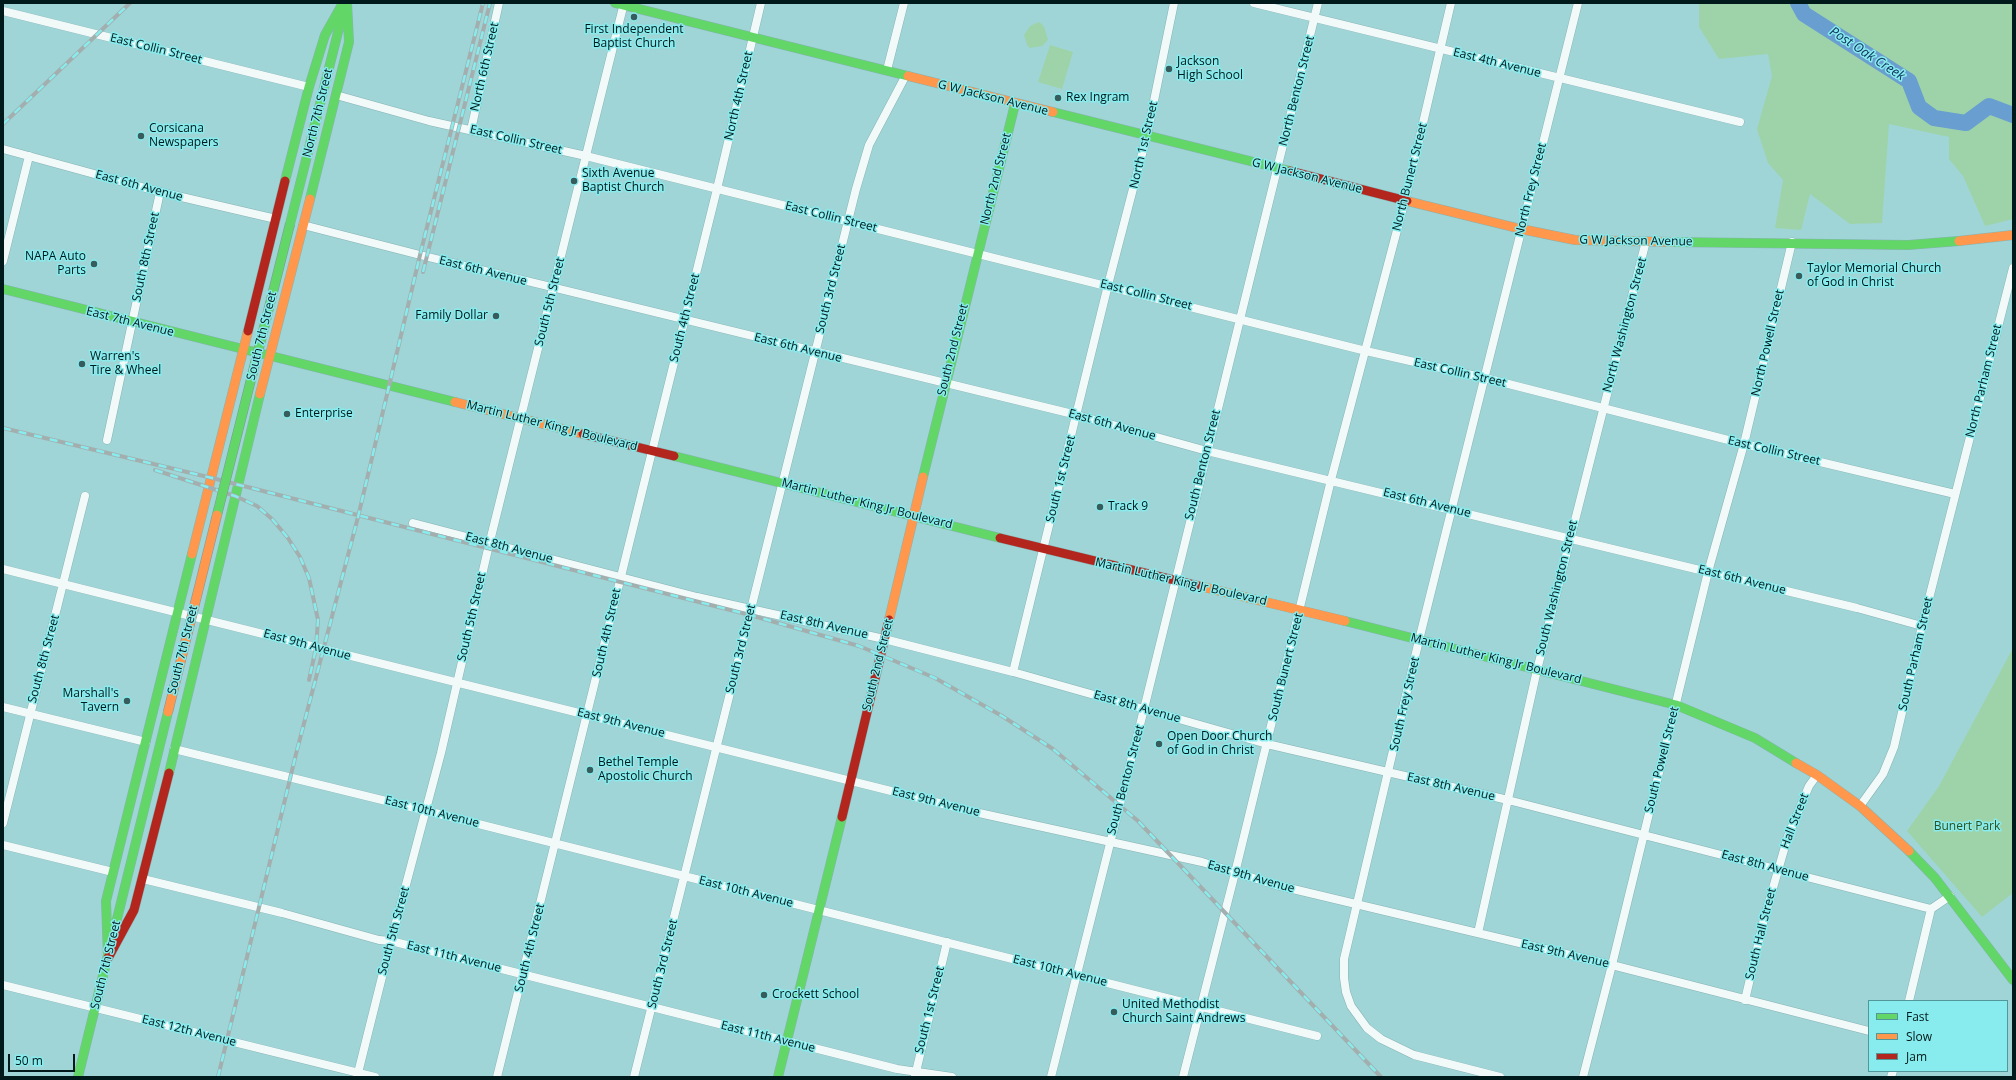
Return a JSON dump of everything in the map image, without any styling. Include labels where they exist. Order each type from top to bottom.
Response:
[{"type":"main road","points":[[108,958],[106,901],[113,872],[309,87],[325,35],[345,3]]},
{"type":"main road","points":[[108,958],[134,910],[143,879],[269,356],[349,42],[345,3]]},
{"type":"main road","name":"North 7th Street","points":[[290,224],[345,3]]},
{"type":"main road","name":"G W Jackson Avenue","points":[[621,4],[887,70],[1015,104],[1147,135],[1521,229],[1590,241],[1792,242],[1908,245],[1965,241],[2013,235]]},
{"type":"main road","name":"North 2nd Street","points":[[977,253],[1015,104]]},
{"type":"main road","name":"South 7th Street","points":[[78,1077],[290,224]]},
{"type":"main road","name":"South 2nd Street","points":[[778,1077],[820,910],[977,253]]},
{"type":"main road","name":"East 7th Avenue","points":[[3,289],[256,353]]},
{"type":"main road","name":"Martin Luther King Jr Boulevard","points":[[256,353],[652,450],[1044,549],[1300,610],[1676,705],[1713,719],[1755,738],[1817,775],[1860,806],[1914,855],[1950,896],[2013,980]]},
{"type":"street","name":"North 6th Street","points":[[470,130],[499,3]]},
{"type":"street","name":"North 4th Street","points":[[717,189],[761,3]]},
{"type":"street","points":[[887,70],[904,3]]},
{"type":"street","name":"North 1st Street","points":[[1108,286],[1147,135],[1174,3]]},
{"type":"street","name":"East 4th Avenue","points":[[1254,3],[1740,122]]},
{"type":"street","name":"North Benton Street","points":[[1240,319],[1318,3]]},
{"type":"street","name":"North Bunert Street","points":[[1366,351],[1451,3]]},
{"type":"street","name":"North Frey Street","points":[[1485,378],[1578,3]]},
{"type":"street","name":"South 5th Street","points":[[358,1075],[391,941],[427,811],[490,543],[586,156],[621,4]]},
{"type":"street","name":"East Collin Street","points":[[3,11],[309,87]]},
{"type":"street","name":"South 3rd Street","points":[[634,1077],[848,222],[869,145],[906,75]]},
{"type":"street","name":"East Collin Street","points":[[336,95],[470,130],[586,156],[1366,351],[1485,378],[1744,444],[1955,494]]},
{"type":"street","name":"East 6th Avenue","points":[[3,149],[160,192],[276,219]]},
{"type":"street","points":[[3,262],[29,156]]},
{"type":"street","name":"South 4th Street","points":[[497,1077],[524,974],[620,576],[717,189]]},
{"type":"street","name":"South 8th Street","points":[[107,440],[160,192]]},
{"type":"street","name":"East 6th Avenue","points":[[302,225],[945,384],[1077,415],[1207,450],[1857,608],[1922,626]]},
{"type":"street","name":"North Washington Street","points":[[1603,408],[1646,241]]},
{"type":"street","name":"North Powell Street","points":[[1744,444],[1792,242]]},
{"type":"street","name":"North Parham Street","points":[[1955,494],[2013,268]]},
{"type":"street","name":"South 1st Street","points":[[1013,672],[1108,286]]},
{"type":"street","name":"South Benton Street","points":[[1051,1077],[1078,975],[1240,319]]},
{"type":"street","name":"South Bunert Street","points":[[1183,1077],[1202,1006],[1332,480],[1366,351]]},
{"type":"street","name":"South Frey Street","points":[[1485,378],[1356,905],[1344,959],[1344,978],[1351,1006],[1367,1028],[1396,1047],[1441,1062],[1500,1077]]},
{"type":"street","name":"South Washington Street","points":[[1478,933],[1537,670],[1569,538],[1603,408]]},
{"type":"street","name":"South Powell Street","points":[[1583,1077],[1612,965],[1708,572],[1744,444]]},
{"type":"street","name":"South Parham Street","points":[[1860,806],[1889,763],[1955,494]]},
{"type":"street","name":"South 8th Street","points":[[3,823],[85,496]]},
{"type":"street","name":"East 8th Avenue","points":[[413,523],[751,609],[884,639],[1013,672],[1267,744],[1508,800],[1931,909]]},
{"type":"street","name":"East 9th Avenue","points":[[3,569],[979,813],[1202,862],[1276,885],[1612,965],[1868,1031]]},
{"type":"street","points":[[3,707],[146,742]]},
{"type":"street","name":"East 10th Avenue","points":[[174,749],[427,811],[1317,1036]]},
{"type":"street","name":"Hall Street","points":[[1778,869],[1801,803],[1809,786],[1817,775]]},
{"type":"street","points":[[3,845],[113,872]]},
{"type":"street","name":"South Hall Street","points":[[1745,1000],[1778,869]]},
{"type":"street","name":"East 11th Avenue","points":[[143,879],[282,913],[379,940],[391,941],[524,974],[915,1074],[952,1077]]},
{"type":"street","points":[[1909,1000],[1931,909],[1950,896]]},
{"type":"street","name":"South 1st Street","points":[[915,1074],[947,942]]},
{"type":"street","name":"East 12th Avenue","points":[[3,985],[358,1075],[375,1077]]},
{"type":"green space","points":[[1699,3],[2013,3],[2013,219],[1985,226],[1963,176],[1949,159],[1949,137],[1889,124],[1882,223],[1850,224],[1810,194],[1801,230],[1775,228],[1783,180],[1768,163],[1757,129],[1772,76],[1768,54],[1719,59],[1699,27]]},
{"type":"green space","points":[[1039,22],[1044,26],[1048,40],[1042,46],[1030,48],[1027,45],[1024,35],[1030,26]]},
{"type":"green space","points":[[1050,45],[1073,52],[1062,89],[1038,82]]},
{"type":"green space","name":"Bunert Park","points":[[2013,648],[2013,893],[1982,917],[1907,831],[1939,786]]},
{"type":"waterway","name":"Post Oak Creek","points":[[1798,3],[1804,14],[1909,81],[1919,107],[1934,118],[1966,123],[1989,106],[2013,115]]},
{"type":"railway","points":[[3,124],[130,3]]},
{"type":"railway","points":[[218,1077],[296,754],[358,517],[420,255],[483,3]]},
{"type":"railway","points":[[423,272],[490,3]]},
{"type":"railway","points":[[3,428],[212,478],[750,615],[859,646],[935,678],[1002,716],[1053,749],[1138,821],[1381,1077]]},
{"type":"railway","points":[[155,470],[235,496],[257,506],[272,519],[288,538],[300,557],[309,578],[318,620],[316,648],[309,680]]},
{"type":"traffic: fast","points":[[285,181],[309,87],[325,35],[343,3]]},
{"type":"traffic: fast","points":[[310,199],[349,42],[347,3]]},
{"type":"traffic: fast","points":[[615,3],[908,76]]},
{"type":"traffic: fast","points":[[290,224],[343,12]]},
{"type":"traffic: fast","points":[[923,477],[1015,104]]},
{"type":"traffic: fast","points":[[1053,112],[1290,171]]},
{"type":"traffic: fast","points":[[217,515],[290,224]]},
{"type":"traffic: fast","points":[[1672,242],[1908,245],[1959,241]]},
{"type":"traffic: fast","points":[[3,289],[455,402]]},
{"type":"traffic: fast","points":[[169,773],[260,394]]},
{"type":"traffic: fast","points":[[674,456],[1000,538]]},
{"type":"traffic: fast","points":[[108,956],[106,901],[192,554]]},
{"type":"traffic: fast","points":[[1345,621],[1676,705],[1755,738],[1796,763]]},
{"type":"traffic: fast","points":[[78,1077],[168,712]]},
{"type":"traffic: fast","points":[[778,1077],[842,817]]},
{"type":"traffic: fast","points":[[1909,851],[1935,878],[2013,980]]},
{"type":"traffic: slow","points":[[908,76],[1053,112]]},
{"type":"traffic: slow","points":[[260,394],[310,199]]},
{"type":"traffic: slow","points":[[1407,201],[1521,229],[1575,240],[1672,242]]},
{"type":"traffic: slow","points":[[1959,241],[2013,235]]},
{"type":"traffic: slow","points":[[192,554],[248,331]]},
{"type":"traffic: slow","points":[[455,402],[583,434]]},
{"type":"traffic: slow","points":[[889,620],[923,477]]},
{"type":"traffic: slow","points":[[168,712],[217,515]]},
{"type":"traffic: slow","points":[[1199,586],[1345,621]]},
{"type":"traffic: slow","points":[[1796,763],[1817,775],[1860,806],[1909,851]]},
{"type":"traffic: jam","points":[[1290,171],[1407,201]]},
{"type":"traffic: jam","points":[[248,331],[285,181]]},
{"type":"traffic: jam","points":[[583,434],[674,456]]},
{"type":"traffic: jam","points":[[1000,538],[1199,586]]},
{"type":"traffic: jam","points":[[842,817],[889,620]]},
{"type":"traffic: jam","points":[[108,958],[134,910],[169,773]]},
{"type":"place","name":"First Independent Baptist Church","points":[[634,17]]},
{"type":"place","name":"Jackson High School","points":[[1169,69]]},
{"type":"place","name":"Rex Ingram","points":[[1058,98]]},
{"type":"place","name":"Corsicana Newspapers","points":[[141,136]]},
{"type":"place","name":"Sixth Avenue Baptist Church","points":[[574,181]]},
{"type":"place","name":"NAPA Auto Parts","points":[[94,264]]},
{"type":"place","name":"Taylor Memorial Church of God in Christ","points":[[1799,276]]},
{"type":"place","name":"Family Dollar","points":[[496,316]]},
{"type":"place","name":"Warren's Tire & Wheel","points":[[82,364]]},
{"type":"place","name":"Enterprise","points":[[287,414]]},
{"type":"place","name":"Track 9","points":[[1100,507]]},
{"type":"place","name":"Marshall's Tavern","points":[[127,701]]},
{"type":"place","name":"Open Door Church of God in Christ","points":[[1159,744]]},
{"type":"place","name":"Bethel Temple Apostolic Church","points":[[590,770]]},
{"type":"place","name":"Crockett School","points":[[764,995]]},
{"type":"place","name":"United Methodist Church Saint Andrews","points":[[1114,1012]]}]
